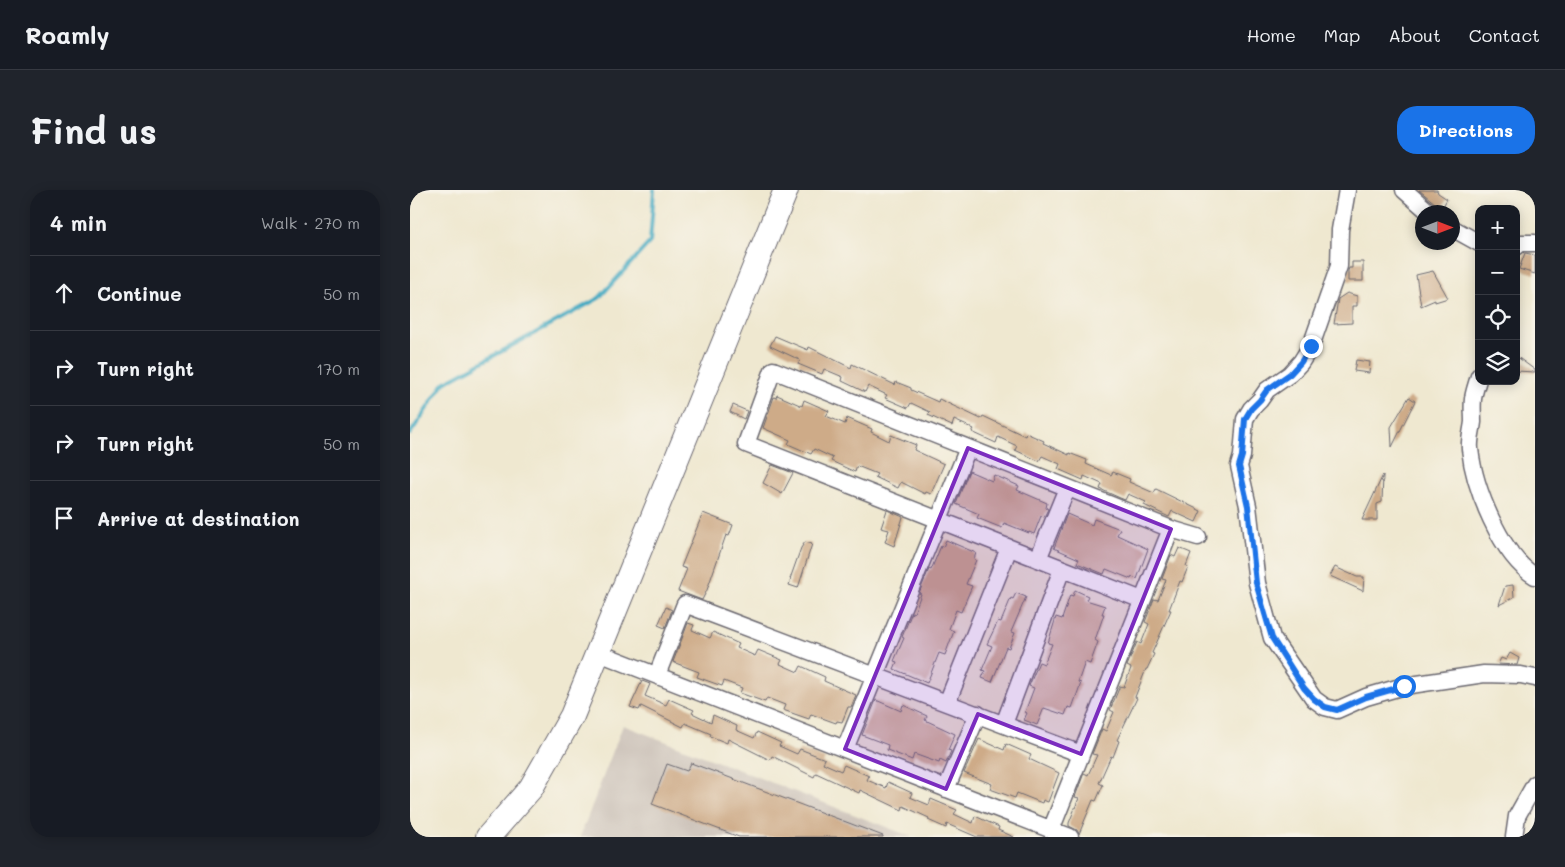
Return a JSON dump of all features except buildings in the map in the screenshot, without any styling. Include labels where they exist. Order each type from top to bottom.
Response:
[{"type":"highway","points":[[488,837],[531,788],[572,716],[786,190]]},
{"type":"street","points":[[1347,190],[1340,230],[1339,266],[1311,346],[1301,362],[1290,374],[1267,390],[1245,419],[1242,456],[1239,466],[1248,506],[1256,583],[1272,638],[1304,688],[1325,707],[1337,710],[1366,697],[1404,686],[1484,674],[1535,678]]},
{"type":"street","points":[[1404,190],[1421,205]]},
{"type":"street","points":[[1460,232],[1475,241]]},
{"type":"street","points":[[1520,244],[1535,243]]},
{"type":"street","points":[[1142,600],[746,444],[773,370],[1170,529],[1198,537]]},
{"type":"street","points":[[1477,385],[1473,398],[1469,447],[1484,504],[1495,528],[1511,552],[1535,576]]},
{"type":"street","points":[[845,749],[968,448]]},
{"type":"street","points":[[1038,560],[1067,488]]},
{"type":"street","points":[[1051,830],[1170,529]]},
{"type":"street","points":[[947,703],[1009,548]]},
{"type":"street","points":[[1004,724],[1062,569]]},
{"type":"street","points":[[657,675],[685,604],[1081,754]]},
{"type":"street","points":[[599,653],[1070,837]]},
{"type":"street","points":[[946,789],[978,714]]},
{"type":"street","points":[[1514,837],[1517,816],[1535,784]]},
{"type":"highlighted area","points":[[968,448],[1171,529],[1081,754],[978,714],[946,789],[845,749]]},
{"type":"shaded area","points":[[623,725],[912,837],[580,837]]},
{"type":"waterway","points":[[410,434],[444,383],[599,298],[650,242],[654,190]]},
{"type":"route","points":[[1311,346],[1301,362],[1290,374],[1267,390],[1245,419],[1242,456],[1239,466],[1248,506],[1256,583],[1272,638],[1304,688],[1325,707],[1337,710],[1366,697],[1404,686]]}]
